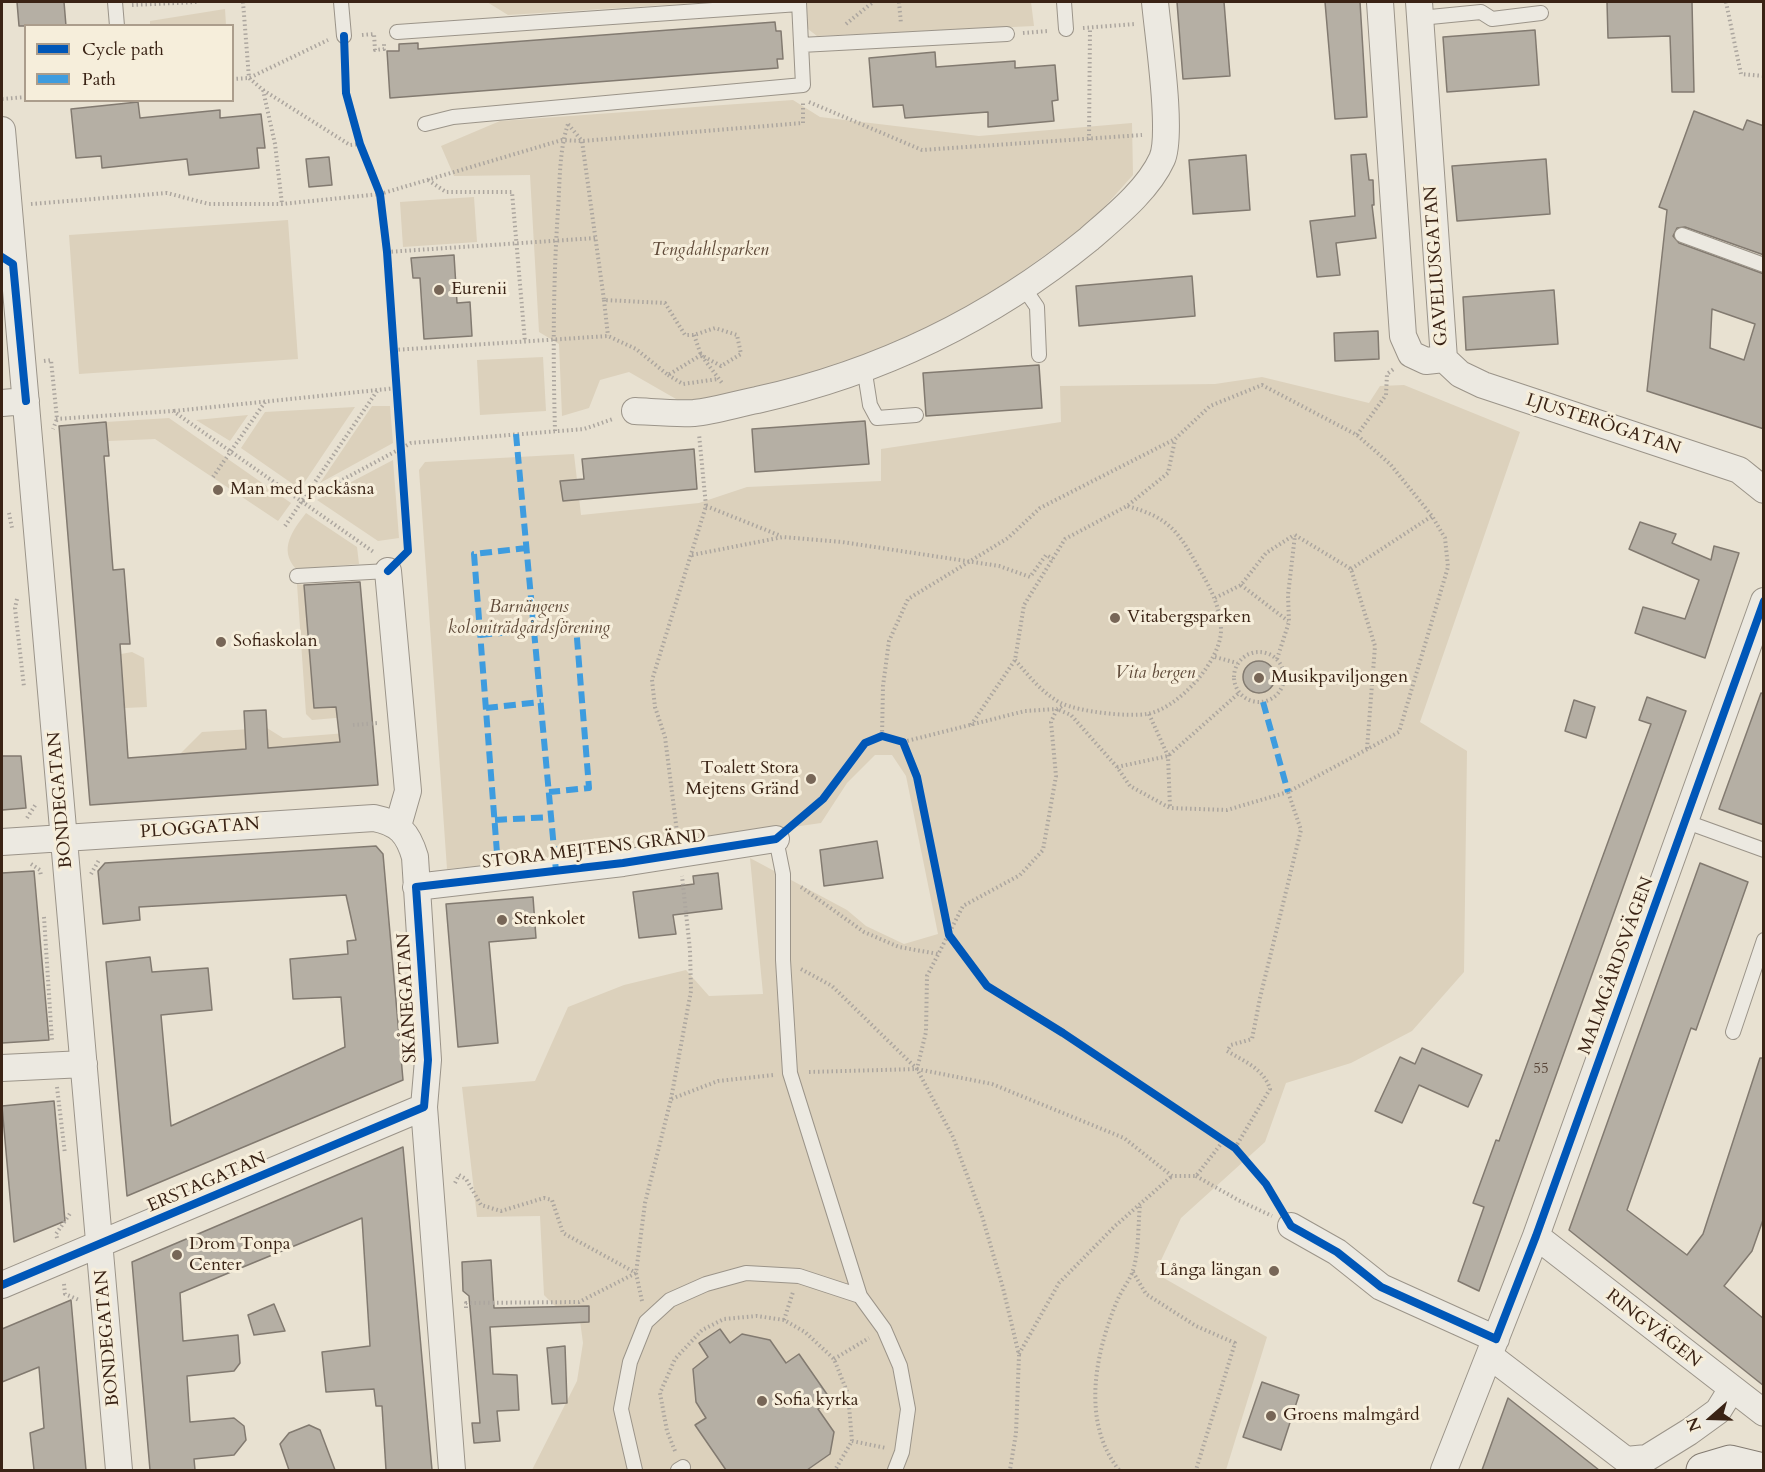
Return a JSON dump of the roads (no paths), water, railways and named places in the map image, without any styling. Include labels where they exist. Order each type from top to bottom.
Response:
[{"type":"main road","points":[[1707,1469],[1730,1462],[1763,1470]]},
{"type":"street","points":[[635,411],[697,412],[790,392],[864,367],[930,341],[977,317],[1024,288],[1105,225],[1151,179],[1167,146],[1155,2]]},
{"type":"street","name":"GAVELIUSGATAN","points":[[1380,2],[1403,336],[1411,354],[1426,361],[1444,359],[1420,10]]},
{"type":"street","points":[[1387,97],[1426,96]]},
{"type":"street","name":"BONDEGATAN","points":[[2,130],[9,206],[7,260],[18,408],[64,838],[119,1470]]},
{"type":"street","name":"LJUSTERÖGATAN","points":[[1444,359],[1460,374],[1483,385],[1739,470],[1764,490]]},
{"type":"street","points":[[388,571],[408,791],[398,826]]},
{"type":"street","name":"MALMGÅRDSVÄGEN","points":[[1444,1470],[1536,1236],[1764,602]]},
{"type":"street","name":"PLOGGATAN","points":[[2,842],[374,818],[398,826]]},
{"type":"street","name":"SKÅNEGATAN","points":[[398,826],[410,838],[415,857],[428,1060],[424,1107],[452,1470]]},
{"type":"street","name":"STORA MEJTENS GRÄND","points":[[416,887],[680,860],[776,839]]},
{"type":"street","points":[[2,1068],[84,1064]]},
{"type":"street","name":"ERSTAGATAN","points":[[2,1285],[424,1107]]},
{"type":"street","points":[[1290,1225],[1337,1252],[1381,1287],[1493,1348],[1626,1460],[1647,1458],[1689,1432],[1718,1411],[1731,1390]]},
{"type":"street","name":"RINGVÄGEN","points":[[1536,1236],[1731,1390],[1764,1413]]},
{"type":"lane","points":[[340,2],[344,36]]},
{"type":"lane","points":[[1064,2],[1066,29]]},
{"type":"lane","points":[[397,32],[799,3],[803,92],[567,107],[453,117],[425,124]]},
{"type":"lane","points":[[115,4],[117,24]]},
{"type":"lane","points":[[1420,10],[1481,12],[1492,19],[1541,13]]},
{"type":"lane","points":[[801,45],[1008,34]]},
{"type":"lane","points":[[1682,235],[1764,265]]},
{"type":"lane","points":[[1024,288],[1037,307],[1040,355]]},
{"type":"lane","points":[[864,367],[870,405],[877,418],[916,416]]},
{"type":"lane","points":[[297,576],[388,571]]},
{"type":"lane","points":[[1684,821],[1764,850]]},
{"type":"lane","points":[[776,839],[783,873],[783,960],[790,1073],[860,1296],[884,1329],[900,1366],[908,1409],[902,1452],[895,1470]]},
{"type":"lane","points":[[1733,1032],[1764,940]]},
{"type":"lane","points":[[635,1470],[621,1409],[630,1362],[646,1322],[670,1300],[706,1284],[746,1273],[799,1275],[860,1296]]},
{"type":"place","name":"Eurenii","points":[[439,290]]},
{"type":"place","name":"Man med packåsna","points":[[218,490]]},
{"type":"place","name":"Vitabergsparken","points":[[1115,618]]},
{"type":"place","name":"Sofiaskolan","points":[[221,642]]},
{"type":"place","name":"Musikpaviljongen","points":[[1259,678]]},
{"type":"place","name":"Toalett Stora Mejtens Gränd","points":[[811,779]]},
{"type":"place","name":"Stenkolet","points":[[502,920]]},
{"type":"place","name":"Drom Tonpa Center","points":[[177,1255]]},
{"type":"place","name":"Långa längan","points":[[1274,1271]]},
{"type":"place","name":"Sofia kyrka","points":[[762,1401]]},
{"type":"place","name":"Groens malmgård","points":[[1271,1416]]},
{"type":"park label","name":"Tengdahlsparken","points":[[710,251]]},
{"type":"park label","name":"Barnängens koloniträdgårdsförening","points":[[529,618]]},
{"type":"park label","name":"Vita bergen","points":[[1155,674]]}]
